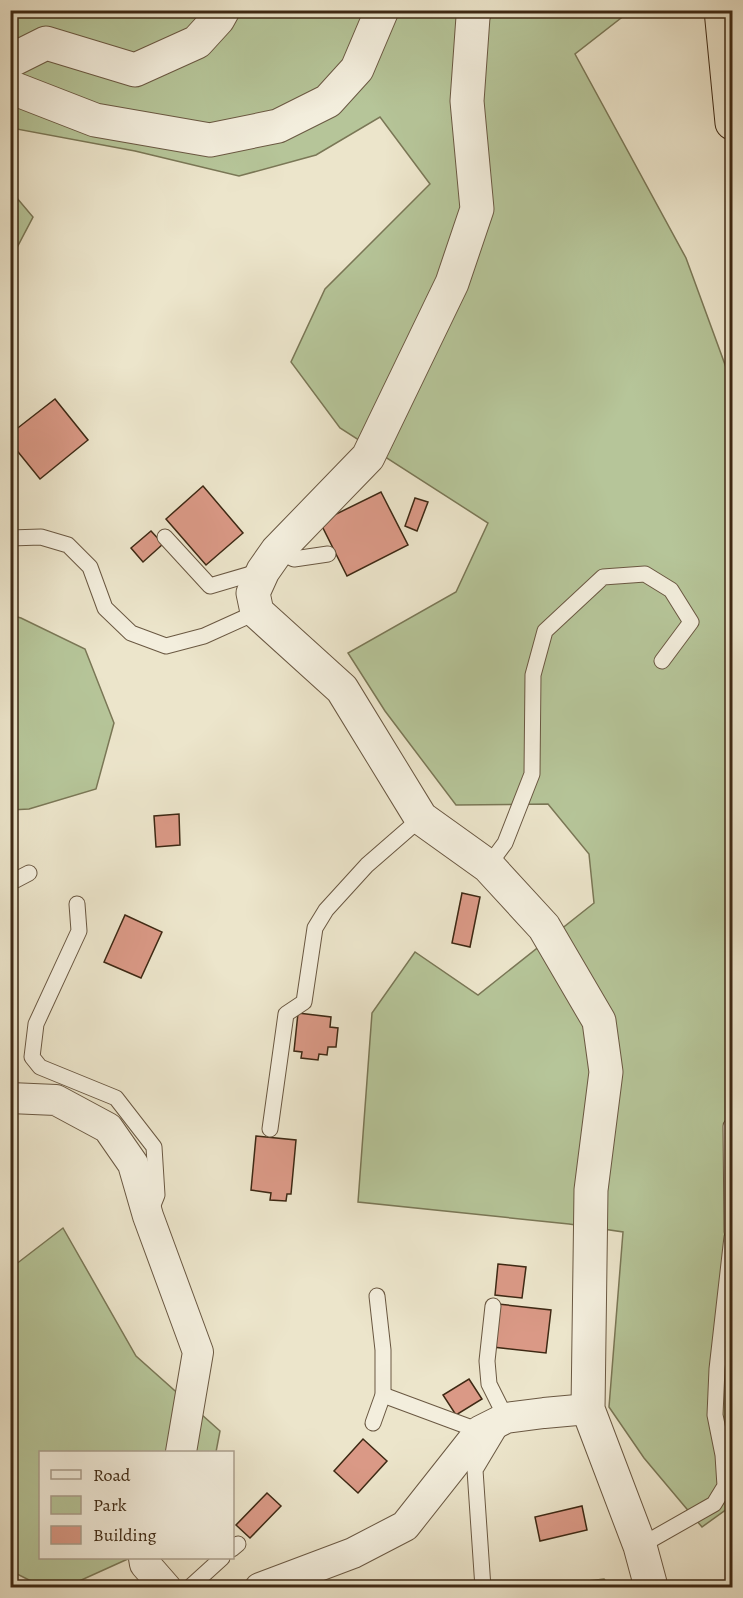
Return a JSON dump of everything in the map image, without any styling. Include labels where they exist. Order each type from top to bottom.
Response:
[{"type":"highway","points":[[721,10],[732,123]]},
{"type":"street","points":[[10,87],[96,120],[210,140],[278,126],[328,101],[357,69],[382,10]]},
{"type":"street","points":[[475,10],[467,101],[477,209],[452,283],[368,457],[270,561],[253,593],[257,612],[342,689],[421,818],[488,866],[544,927],[599,1021],[606,1072],[591,1190],[588,1409],[640,1546],[650,1587]]},
{"type":"street","points":[[10,61],[46,43],[135,70],[197,42],[226,14]]},
{"type":"street","points":[[10,1098],[56,1100],[108,1128],[133,1164],[148,1216],[198,1352],[181,1451]]},
{"type":"street","points":[[260,1587],[353,1553],[405,1526],[493,1424],[588,1409]]},
{"type":"street","points":[[324,1587],[353,1553]]},
{"type":"street","points":[[144,1559],[145,1564],[166,1587]]},
{"type":"lane","points":[[10,538],[41,537],[68,545],[90,567],[105,608],[131,633],[166,646],[204,636],[257,612]]},
{"type":"lane","points":[[165,537],[210,586],[270,561],[327,554]]},
{"type":"lane","points":[[488,866],[505,843],[532,774],[533,675],[545,631],[603,577],[645,574],[671,590],[691,622],[662,661]]},
{"type":"lane","points":[[270,1129],[286,1014],[304,1002],[315,928],[326,910],[367,865],[421,818]]},
{"type":"lane","points":[[10,883],[29,873]]},
{"type":"lane","points":[[77,904],[79,931],[36,1024],[32,1057],[40,1067],[116,1098],[154,1147],[156,1195],[148,1216]]},
{"type":"lane","points":[[731,1126],[732,1232]]},
{"type":"lane","points":[[640,1546],[714,1504],[724,1486],[723,1455],[715,1415],[717,1369],[732,1237]]},
{"type":"lane","points":[[373,1424],[382,1395],[383,1350],[377,1296]]},
{"type":"lane","points":[[483,1587],[474,1470],[493,1424],[487,1361],[493,1306]]},
{"type":"lane","points":[[382,1395],[493,1424]]},
{"type":"lane","points":[[189,1587],[220,1559]]},
{"type":"green space","points":[[10,11],[630,11],[575,54],[686,258],[731,381],[732,1471],[731,1506],[702,1527],[644,1458],[609,1407],[623,1232],[569,1224],[358,1202],[372,1013],[415,952],[478,995],[594,903],[589,854],[548,804],[456,805],[385,711],[348,653],[456,592],[488,523],[340,428],[291,362],[325,289],[430,184],[380,117],[316,155],[239,176],[135,151],[11,128]]},
{"type":"green space","points":[[11,191],[33,217],[11,259]]},
{"type":"green space","points":[[10,615],[21,618],[85,649],[114,723],[96,789],[29,809],[11,810]]},
{"type":"green space","points":[[63,1228],[136,1356],[220,1431],[216,1451],[39,1451],[39,1559],[128,1559],[66,1587],[43,1587],[11,1571],[11,1268]]},
{"type":"green space","points":[[604,1579],[610,1587],[539,1587]]},
{"type":"building","points":[[55,399],[88,440],[40,479],[10,442],[10,434]]},
{"type":"building","points":[[203,486],[243,533],[206,565],[166,519]]},
{"type":"building","points":[[381,492],[408,545],[347,576],[320,522]]},
{"type":"building","points":[[415,498],[428,502],[417,531],[405,526]]},
{"type":"building","points":[[151,531],[163,544],[143,562],[131,548]]},
{"type":"building","points":[[179,814],[180,845],[156,847],[154,816]]},
{"type":"building","points":[[462,893],[480,897],[470,947],[452,943]]},
{"type":"building","points":[[125,915],[162,932],[141,978],[104,962]]},
{"type":"building","points":[[298,1013],[331,1017],[330,1027],[338,1028],[336,1047],[328,1047],[327,1055],[319,1054],[318,1060],[301,1058],[302,1052],[294,1051]]},
{"type":"building","points":[[256,1136],[296,1140],[291,1194],[287,1194],[286,1201],[270,1200],[271,1193],[251,1190]]},
{"type":"building","points":[[498,1264],[526,1267],[522,1298],[495,1295]]},
{"type":"building","points":[[498,1304],[551,1310],[546,1353],[493,1347]]},
{"type":"building","points":[[469,1379],[482,1399],[456,1415],[443,1395]]},
{"type":"building","points":[[363,1439],[387,1461],[358,1493],[334,1471]]},
{"type":"building","points":[[267,1493],[281,1506],[250,1538],[236,1525]]},
{"type":"building","points":[[582,1506],[587,1530],[540,1541],[535,1517]]}]
